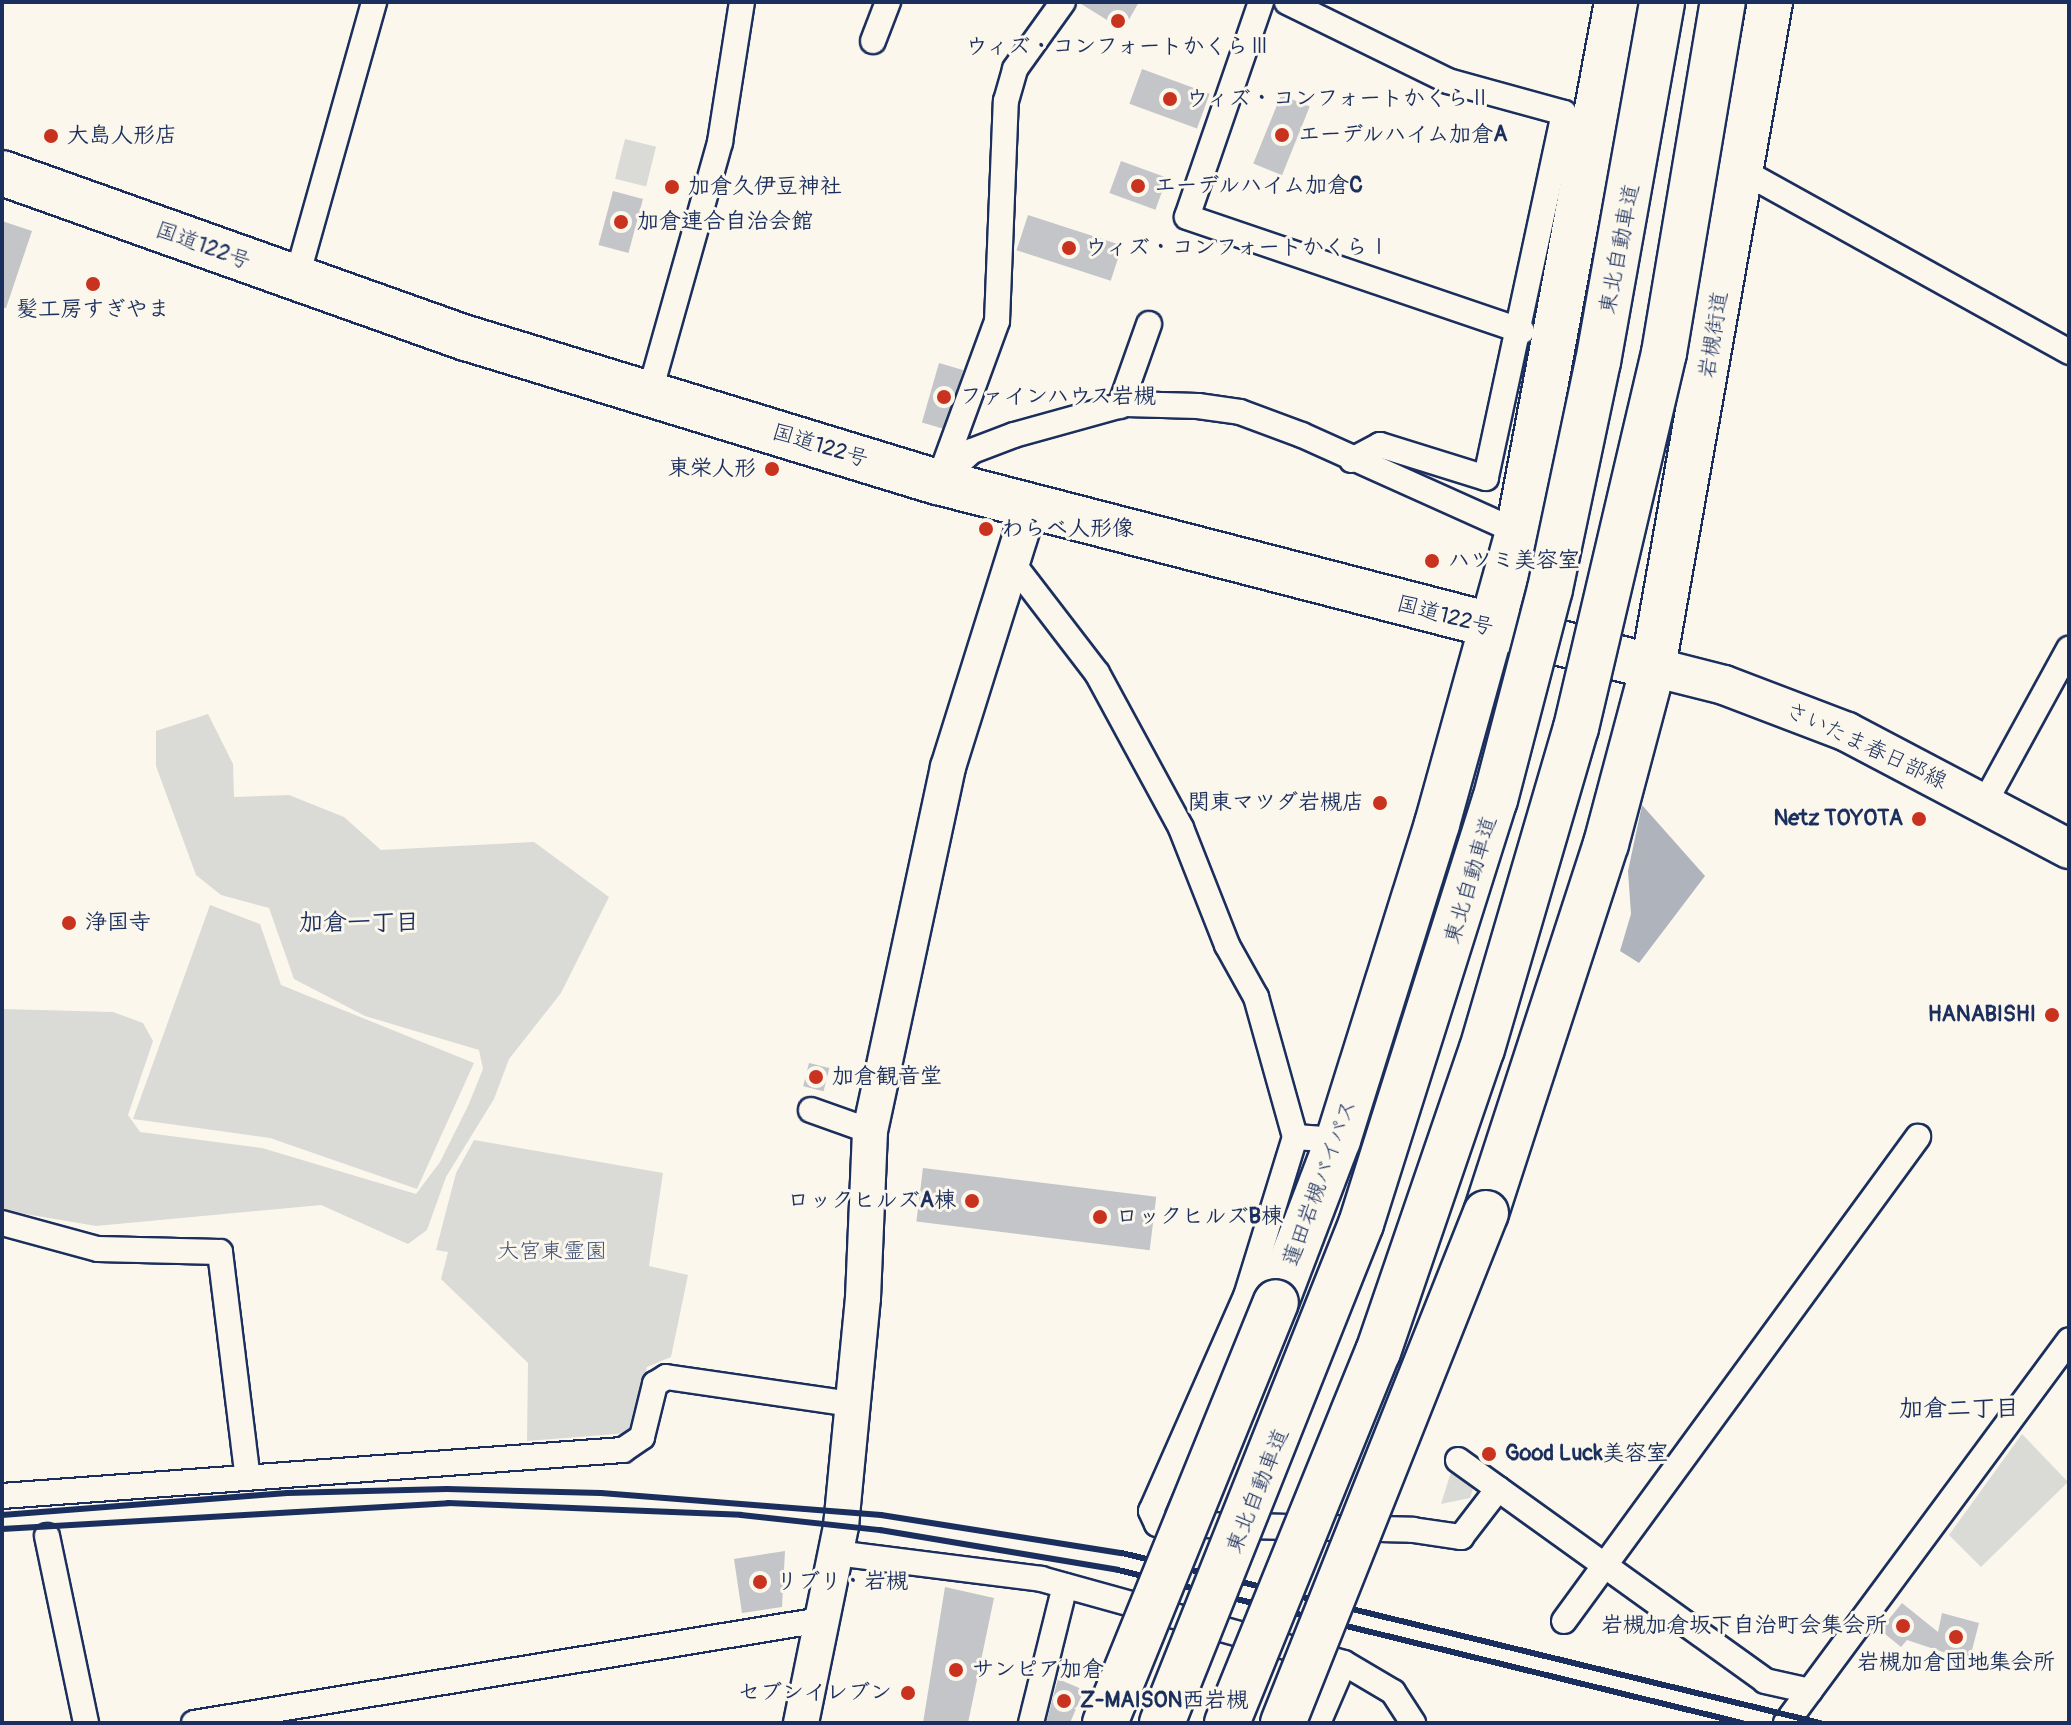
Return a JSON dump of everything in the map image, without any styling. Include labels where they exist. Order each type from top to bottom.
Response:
[{"type":"highway","points":[[1489,628],[1518,532],[1617,2]]},
{"type":"highway","name":"東北自動車道","points":[[1162,1723],[1361,1224],[1495,800],[1550,589],[1598,362],[1662,2]]},
{"type":"highway","points":[[1227,1723],[1378,1352],[1482,1049],[1576,728],[1664,353],[1723,2]]},
{"type":"highway","name":"岩槻街道","points":[[1653,667],[1770,2]]},
{"type":"highway","name":"国道122号","points":[[2,173],[296,280],[649,395],[938,482],[1489,628],[1653,667]]},
{"type":"highway","name":"蓮田岩槻バイパス","points":[[1105,1723],[1276,1302],[1338,1140],[1437,824],[1489,628]]},
{"type":"highway","points":[[1283,1723],[1486,1213],[1606,844],[1653,667]]},
{"type":"main road","name":"さいたま春日部線","points":[[1653,667],[1724,685],[1847,732],[2069,849]]},
{"type":"street","points":[[296,280],[374,2]]},
{"type":"street","points":[[649,395],[720,142],[742,2]]},
{"type":"street","points":[[873,41],[888,2]]},
{"type":"street","points":[[938,482],[997,321],[1006,101],[1015,69],[1063,2]]},
{"type":"street","points":[[1261,2],[1187,217],[1522,331]]},
{"type":"street","points":[[1287,2],[1320,9],[1448,81],[1564,113],[1522,331],[1486,478],[1380,445],[1352,460]]},
{"type":"street","points":[[1741,170],[2069,352]]},
{"type":"street","points":[[1120,406],[1149,324]]},
{"type":"street","points":[[938,482],[972,451],[1120,406],[1240,412],[1518,532]]},
{"type":"street","points":[[801,1723],[836,1553],[852,1404],[870,1131],[948,767],[1014,565],[1030,506]]},
{"type":"street","points":[[1014,565],[1097,673],[1181,828],[1227,945],[1256,997],[1295,1137],[1246,1296],[1152,1496],[1157,1524],[1413,1530],[1461,1537],[1498,1489]]},
{"type":"street","points":[[1984,804],[2069,649]]},
{"type":"street","points":[[811,1110],[870,1131]]},
{"type":"street","points":[[1295,1137],[1338,1140]]},
{"type":"street","points":[[1564,1621],[1918,1137]]},
{"type":"street","points":[[2,1223],[98,1249],[220,1252],[247,1473]]},
{"type":"street","points":[[1786,1723],[2069,1340]]},
{"type":"street","points":[[2,1496],[247,1473],[438,1467],[623,1450],[642,1437],[655,1384],[666,1377],[852,1404]]},
{"type":"street","points":[[1458,1460],[1765,1681],[1810,1691]]},
{"type":"street","points":[[47,1536],[86,1723]]},
{"type":"street","points":[[836,1553],[1065,1586],[1344,1663],[1393,1692],[1413,1723]]},
{"type":"street","points":[[1031,1723],[1065,1586]]},
{"type":"street","points":[[194,1723],[821,1620]]},
{"type":"street","points":[[1318,1723],[1344,1663]]},
{"type":"green space","points":[[625,139],[656,147],[646,187],[615,179]]},
{"type":"green space","points":[[208,714],[233,764],[234,797],[289,795],[344,817],[381,850],[534,842],[609,897],[561,993],[509,1059],[494,1099],[446,1177],[427,1230],[408,1244],[321,1205],[96,1226],[2,1210],[2,1009],[113,1012],[143,1023],[153,1041],[128,1115],[140,1132],[262,1148],[416,1194],[440,1162],[468,1106],[483,1069],[479,1050],[365,1016],[294,979],[269,908],[221,895],[196,875],[156,766],[156,731]]},
{"type":"green space","points":[[210,905],[260,924],[281,985],[474,1063],[417,1189],[270,1138],[133,1119]]},
{"type":"green space","name":"大宮東霊園","points":[[474,1140],[663,1173],[649,1266],[688,1275],[671,1357],[647,1367],[628,1433],[527,1441],[528,1363],[441,1279],[448,1252],[436,1250],[456,1173]]},
{"type":"green space","points":[[2022,1434],[2068,1482],[1981,1567],[1949,1535]]},
{"type":"green space","points":[[1451,1472],[1474,1485],[1470,1498],[1441,1504]]},
{"type":"shaded area","points":[[1642,805],[1705,876],[1639,963],[1620,951],[1631,914],[1628,871]]},
{"type":"building","name":"ウィズ・コンフォートかくらⅢ","points":[[1078,2],[1139,2],[1123,30]]},
{"type":"building","name":"ウィズ・コンフォートかくらⅡ","points":[[1142,69],[1210,94],[1197,128],[1129,104]]},
{"type":"building","name":"エーデルハイム加倉A","points":[[1281,95],[1310,107],[1282,175],[1253,164]]},
{"type":"building","name":"エーデルハイム加倉C","points":[[1121,161],[1167,178],[1155,210],[1109,193]]},
{"type":"building","name":"加倉連合自治会館","points":[[613,191],[643,199],[628,253],[599,245]]},
{"type":"building","name":"ウィズ・コンフォートかくらⅠ","points":[[1028,215],[1122,246],[1111,281],[1017,250]]},
{"type":"building","points":[[2,221],[32,231],[6,308],[2,308]]},
{"type":"building","name":"ファインハウス岩槻","points":[[939,363],[963,370],[946,429],[922,423]]},
{"type":"building","name":"加倉観音堂","points":[[809,1063],[829,1068],[824,1091],[803,1086]]},
{"type":"building","points":[[923,1168],[1156,1197],[1150,1250],[916,1222]]},
{"type":"building","name":"リブリ・岩槻","points":[[785,1551],[782,1607],[742,1613],[734,1559]]},
{"type":"building","name":"サンピア加倉","points":[[945,1587],[994,1598],[968,1723],[923,1723]]},
{"type":"building","points":[[1902,1603],[1938,1632],[1942,1613],[1979,1623],[1970,1658],[1976,1663],[1907,1640],[1901,1647],[1880,1630]]},
{"type":"building","name":"Z-MAISON西岩槻","points":[[1058,1679],[1084,1690],[1070,1723],[1046,1723]]},
{"type":"railway","points":[[2,1515],[287,1493],[447,1489],[601,1493],[881,1515],[1122,1553],[1820,1723]]},
{"type":"railway","points":[[2,1529],[448,1503],[741,1515],[880,1530],[1118,1570],[1742,1723]]},
{"type":"place","name":"ウィズ・コンフォートかくらⅢ","points":[[1118,21]]},
{"type":"place","name":"ウィズ・コンフォートかくらⅡ","points":[[1170,99]]},
{"type":"place","name":"エーデルハイム加倉A","points":[[1282,135]]},
{"type":"place","name":"大島人形店","points":[[51,136]]},
{"type":"place","name":"エーデルハイム加倉C","points":[[1138,186]]},
{"type":"place","name":"加倉久伊豆神社","points":[[672,187]]},
{"type":"place","name":"加倉連合自治会館","points":[[621,222]]},
{"type":"place","name":"ウィズ・コンフォートかくらⅠ","points":[[1069,248]]},
{"type":"place","name":"髪工房すぎやま","points":[[93,284]]},
{"type":"place","name":"ファインハウス岩槻","points":[[944,397]]},
{"type":"place","name":"東栄人形","points":[[772,469]]},
{"type":"place","name":"わらべ人形像","points":[[986,529]]},
{"type":"place","name":"ハツミ美容室","points":[[1432,561]]},
{"type":"place","name":"関東マツダ岩槻店","points":[[1380,803]]},
{"type":"place","name":"Netz TOYOTA","points":[[1919,819]]},
{"type":"place","name":"浄国寺","points":[[69,923]]},
{"type":"place","name":"HANABISHI","points":[[2052,1015]]},
{"type":"place","name":"加倉観音堂","points":[[816,1077]]},
{"type":"place","name":"ロックヒルズA棟","points":[[972,1201]]},
{"type":"place","name":"ロックヒルズB棟","points":[[1100,1217]]},
{"type":"place","name":"Good Luck美容室","points":[[1489,1454]]},
{"type":"place","name":"リブリ・岩槻","points":[[760,1582]]},
{"type":"place","name":"岩槻加倉坂下自治町会集会所","points":[[1903,1626]]},
{"type":"place","name":"岩槻加倉団地集会所","points":[[1956,1637]]},
{"type":"place","name":"サンピア加倉","points":[[956,1670]]},
{"type":"place","name":"セブンイレブン","points":[[908,1693]]},
{"type":"place","name":"Z-MAISON西岩槻","points":[[1064,1701]]},
{"type":"district","name":"加倉一丁目","points":[[359,923]]},
{"type":"district","name":"加倉二丁目","points":[[1959,1409]]}]
